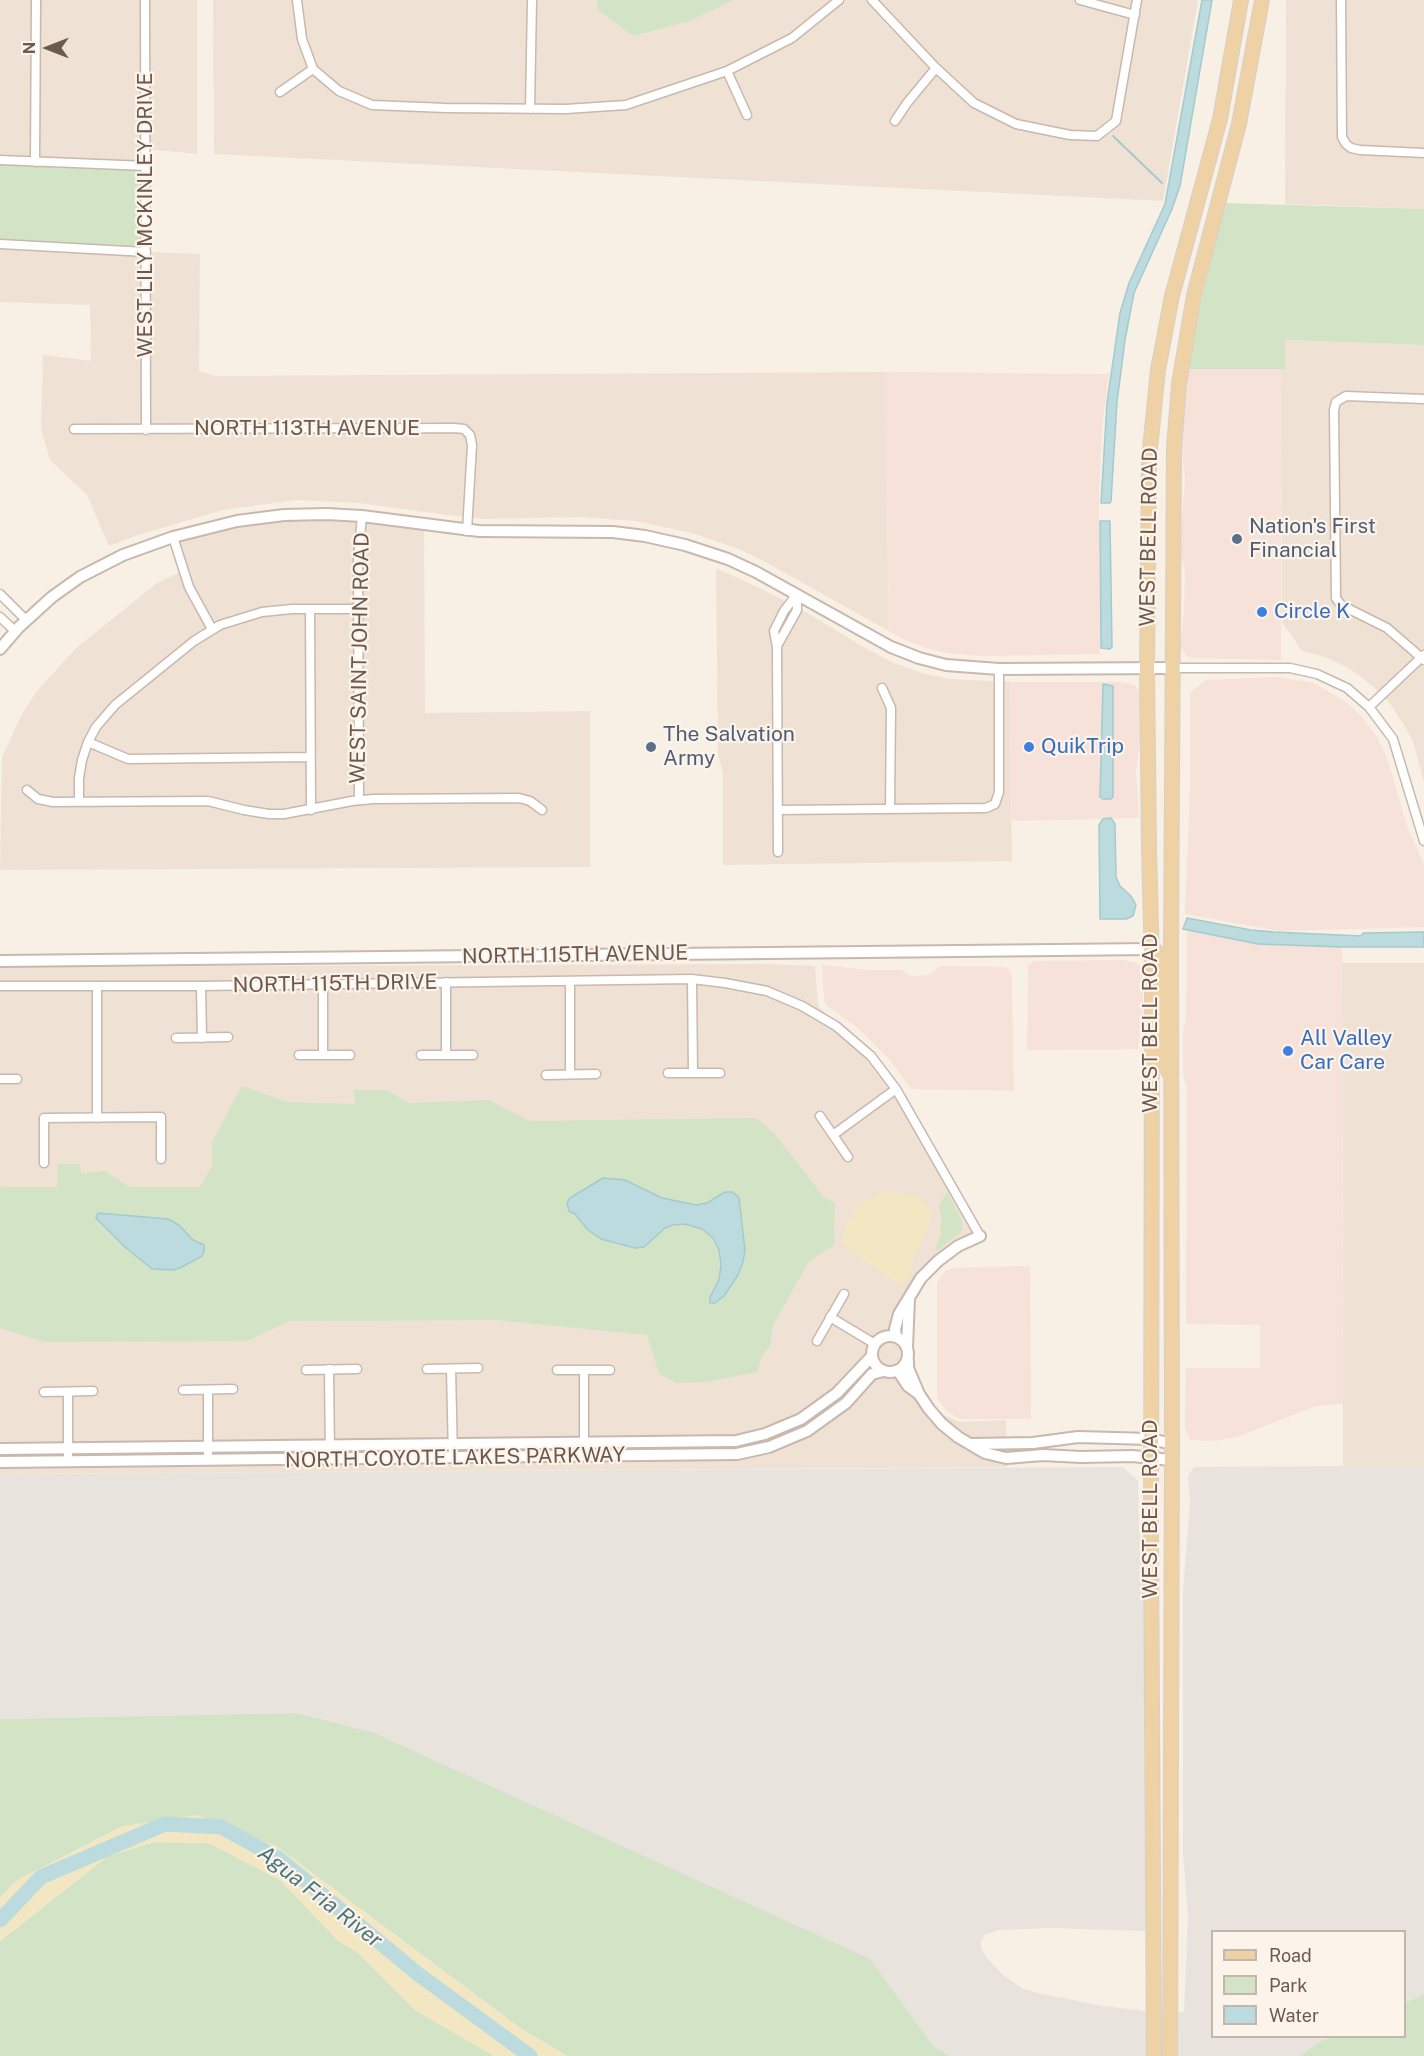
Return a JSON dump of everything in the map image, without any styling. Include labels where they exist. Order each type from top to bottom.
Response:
[{"type":"main road","name":"WEST BELL ROAD","points":[[1154,2056],[1151,949],[1147,668],[1149,459],[1158,370],[1174,286],[1220,118],[1241,0]]},
{"type":"main road","name":"WEST BELL ROAD","points":[[1170,2056],[1174,448],[1179,384],[1194,295],[1239,124],[1262,0]]},
{"type":"main road","points":[[1151,949],[1156,951],[1162,961],[1162,1059],[1172,1080]]},
{"type":"main road","points":[[1151,1096],[1160,1117],[1160,1176],[1164,1186],[1171,1190]]},
{"type":"main road","points":[[1152,1224],[1162,1233],[1162,1292],[1171,1322]]},
{"type":"street","points":[[35,162],[36,0]]},
{"type":"street","name":"WEST LILY MCKINLEY DRIVE","points":[[145,0],[146,430]]},
{"type":"street","points":[[297,0],[302,39],[313,69],[339,91],[372,105],[530,109],[626,105],[727,71],[792,38],[839,0]]},
{"type":"street","points":[[530,109],[532,0]]},
{"type":"street","points":[[872,0],[936,68],[974,103],[1016,124],[1070,135],[1097,136],[1116,121],[1137,0]]},
{"type":"street","points":[[1080,0],[1135,15]]},
{"type":"street","points":[[1341,0],[1342,137],[1351,148],[1360,150],[1424,153]]},
{"type":"street","points":[[895,121],[936,68]]},
{"type":"street","points":[[280,92],[313,69]]},
{"type":"street","points":[[727,71],[747,115]]},
{"type":"street","points":[[0,160],[147,166]]},
{"type":"street","points":[[0,244],[146,252]]},
{"type":"street","points":[[1369,707],[1423,657],[1387,628],[1337,601],[1335,591],[1334,410],[1339,399],[1350,396],[1424,399]]},
{"type":"street","name":"NORTH 113TH AVENUE","points":[[74,429],[454,428],[468,432],[472,440],[467,531]]},
{"type":"street","points":[[0,649],[15,631],[52,597],[94,569],[123,555],[173,537],[223,524],[268,516],[312,514],[362,516],[467,531],[596,531],[652,537],[728,559],[797,594],[891,647],[946,665],[999,669],[1281,667],[1299,669],[1334,681],[1347,688],[1369,707],[1393,739],[1424,842]]},
{"type":"street","name":"WEST SAINT JOHN ROAD","points":[[359,800],[357,609],[358,549],[362,516]]},
{"type":"street","points":[[173,537],[189,587],[212,629]]},
{"type":"street","points":[[0,594],[26,620]]},
{"type":"street","points":[[778,852],[777,647],[774,631],[784,611],[797,594]]},
{"type":"street","points":[[310,609],[311,810]]},
{"type":"street","points":[[79,802],[80,769],[88,742],[102,719],[115,705],[186,647],[212,629],[262,612],[357,609]]},
{"type":"street","points":[[0,617],[15,631]]},
{"type":"street","points":[[778,810],[986,808],[995,804],[999,792],[999,669]]},
{"type":"street","points":[[882,688],[891,708],[890,808]]},
{"type":"street","points":[[88,742],[128,759],[310,757]]},
{"type":"street","points":[[27,790],[45,801],[208,801],[269,814],[311,810],[359,800],[519,798],[534,803],[542,810]]},
{"type":"street","name":"NORTH 115TH AVENUE","points":[[0,962],[1151,949]]},
{"type":"street","points":[[692,979],[693,1073]]},
{"type":"street","name":"NORTH 115TH DRIVE","points":[[0,986],[201,986],[692,979],[767,991],[802,1006],[836,1026],[871,1056],[896,1089],[980,1236]]},
{"type":"street","points":[[570,981],[570,1074]]},
{"type":"street","points":[[446,982],[446,1055]]},
{"type":"street","points":[[323,983],[323,1055]]},
{"type":"street","points":[[97,986],[97,1118]]},
{"type":"street","points":[[201,986],[202,1038]]},
{"type":"street","points":[[176,1038],[228,1037]]},
{"type":"street","points":[[299,1055],[350,1055]]},
{"type":"street","points":[[421,1055],[473,1055]]},
{"type":"street","points":[[668,1073],[720,1073]]},
{"type":"street","points":[[546,1075],[596,1074]]},
{"type":"street","points":[[0,1079],[17,1079]]},
{"type":"street","points":[[833,1135],[896,1089]]},
{"type":"street","points":[[820,1116],[848,1157]]},
{"type":"street","points":[[44,1163],[44,1118],[161,1117],[161,1159]]},
{"type":"street","points":[[896,1337],[895,1329],[899,1314],[921,1278],[958,1246],[980,1236]]},
{"type":"street","points":[[817,1341],[844,1294]]},
{"type":"street","points":[[909,1296],[906,1332],[908,1368],[919,1394],[942,1424],[958,1437],[985,1453],[1006,1458],[1043,1455],[1171,1460]]},
{"type":"street","points":[[830,1317],[874,1350]]},
{"type":"street","points":[[907,1347],[896,1337],[884,1337],[874,1350],[875,1365],[883,1371],[898,1371],[908,1360]]},
{"type":"street","name":"NORTH COYOTE LAKES PARKWAY","points":[[0,1449],[722,1442],[765,1434],[801,1419],[821,1407],[837,1394],[874,1350]]},
{"type":"street","points":[[427,1369],[478,1368]]},
{"type":"street","points":[[329,1369],[330,1459]]},
{"type":"street","points":[[306,1370],[357,1369]]},
{"type":"street","points":[[451,1369],[453,1458]]},
{"type":"street","points":[[557,1370],[609,1370]]},
{"type":"street","points":[[584,1370],[584,1457]]},
{"type":"street","name":"NORTH COYOTE LAKES PARKWAY","points":[[0,1462],[584,1457],[744,1453],[769,1447],[807,1431],[846,1403],[872,1374],[883,1371]]},
{"type":"street","points":[[898,1371],[908,1386],[919,1394]]},
{"type":"street","points":[[208,1389],[208,1460]]},
{"type":"street","points":[[183,1390],[233,1389]]},
{"type":"street","points":[[44,1392],[93,1391]]},
{"type":"street","points":[[68,1392],[68,1461]]},
{"type":"street","points":[[972,1444],[1033,1443],[1078,1437],[1151,1439],[1172,1444]]},
{"type":"shaded area","points":[[0,0],[197,0],[197,154],[146,149],[146,252],[200,254],[199,371],[215,376],[885,372],[889,625],[887,630],[736,548],[692,533],[635,521],[580,517],[484,519],[359,503],[295,500],[223,510],[109,546],[87,495],[50,460],[41,428],[43,355],[91,361],[90,305],[0,302]]},
{"type":"shaded area","points":[[213,0],[1198,0],[1163,201],[214,154]]},
{"type":"shaded area","points":[[1286,0],[1424,0],[1424,209],[1285,204]]},
{"type":"shaded area","points":[[1285,340],[1424,345],[1424,782],[1414,745],[1389,702],[1349,668],[1322,656],[1302,651],[1282,622],[1281,369],[1285,369]]},
{"type":"shaded area","points":[[1188,369],[1281,369],[1281,660],[1193,658],[1187,656],[1180,647],[1185,573],[1180,550],[1185,479],[1181,445]]},
{"type":"shaded area","points":[[885,372],[1109,374],[1102,428],[1099,495],[1100,654],[980,656],[947,653],[926,648],[887,630],[889,625]]},
{"type":"shaded area","points":[[284,515],[424,525],[425,713],[590,711],[590,867],[0,870],[2,757],[22,714],[37,691],[75,649],[157,583],[184,570],[173,537]]},
{"type":"shaded area","points":[[716,568],[770,593],[892,662],[922,673],[950,679],[1010,682],[1012,861],[723,865],[723,774],[718,754]]},
{"type":"shaded area","points":[[1277,677],[1314,683],[1346,702],[1362,717],[1377,737],[1387,758],[1408,829],[1424,864],[1424,927],[1279,931],[1185,914],[1190,787],[1190,693],[1205,680]]},
{"type":"shaded area","points":[[1010,682],[1121,682],[1134,685],[1138,689],[1141,735],[1136,772],[1139,818],[1012,821]]},
{"type":"shaded area","points":[[1187,930],[1258,944],[1342,947],[1343,1404],[1316,1406],[1237,1437],[1215,1441],[1190,1440],[1185,1427],[1186,1368],[1260,1368],[1260,1325],[1186,1324],[1187,1086],[1183,1075],[1183,1031],[1186,1019]]},
{"type":"shaded area","points":[[1124,960],[1137,963],[1142,969],[1143,1013],[1138,1049],[1027,1050],[1028,965],[1034,961]]},
{"type":"shaded area","points":[[1342,963],[1424,963],[1424,1466],[1343,1466]]},
{"type":"shaded area","points":[[766,964],[815,966],[818,1005],[836,1026],[871,1056],[896,1089],[980,1236],[958,1246],[909,1295],[909,1354],[915,1382],[929,1409],[960,1422],[1006,1420],[1007,1467],[0,1474],[0,967]]},
{"type":"shaded area","points":[[822,965],[869,970],[902,970],[912,977],[931,974],[940,966],[1005,967],[1011,972],[1012,978],[1014,1091],[911,1089],[889,1059],[859,1029],[827,1006],[824,1000]]},
{"type":"shaded area","points":[[1030,1266],[1031,1419],[960,1419],[947,1411],[937,1398],[937,1282],[945,1271],[953,1268]]},
{"type":"shaded area","points":[[1424,1466],[1424,1994],[1406,2003],[1406,1930],[1211,1930],[1211,2038],[1329,2038],[1300,2056],[950,2056],[933,2046],[869,1959],[296,1713],[0,1719],[0,1474],[1123,1467],[1138,1481],[1139,1528],[1144,1564],[1145,1931],[1050,1928],[998,1930],[985,1935],[981,1941],[981,1947],[986,1957],[1003,1975],[1022,1988],[1037,1993],[1103,2006],[1144,2011],[1184,2012],[1188,1917],[1183,1854],[1183,1591],[1190,1503],[1188,1476],[1194,1467]]},
{"type":"green space","points":[[597,0],[734,0],[689,21],[633,36],[597,9]]},
{"type":"green space","points":[[0,160],[147,166],[146,252],[0,244]]},
{"type":"green space","points":[[1225,203],[1424,209],[1424,345],[1285,340],[1285,369],[1188,369],[1202,297]]},
{"type":"green space","points":[[242,1086],[286,1102],[355,1104],[354,1090],[387,1090],[408,1103],[489,1100],[529,1121],[756,1118],[774,1133],[823,1196],[835,1203],[834,1245],[809,1261],[773,1325],[770,1346],[762,1356],[757,1372],[705,1382],[677,1383],[659,1374],[647,1335],[495,1320],[289,1321],[247,1341],[45,1342],[0,1328],[0,1185],[1,1187],[57,1187],[58,1164],[80,1164],[81,1173],[105,1171],[129,1187],[200,1187],[212,1166],[212,1142]]},
{"type":"green space","points":[[947,1192],[962,1221],[962,1229],[937,1251],[942,1219],[939,1206]]},
{"type":"green space","points":[[296,1713],[374,1733],[870,1959],[933,2046],[950,2056],[567,2056],[520,2028],[276,1846],[123,1826],[16,1881],[0,1898],[0,1719]]},
{"type":"green space","points":[[154,1842],[209,1843],[280,1880],[338,1940],[494,2056],[0,2056],[0,1941],[108,1856]]},
{"type":"green space","points":[[1424,1994],[1424,2056],[1300,2056],[1329,2038],[1406,2038],[1406,2003]]},
{"type":"sand","points":[[896,1192],[922,1200],[929,1207],[931,1217],[911,1264],[912,1274],[902,1286],[840,1243],[846,1225],[858,1205],[881,1193]]},
{"type":"sand","points":[[196,1815],[276,1846],[520,2028],[567,2056],[494,2056],[416,2011],[358,1953],[338,1941],[280,1880],[209,1843],[154,1842],[108,1856],[0,1941],[0,1898],[16,1881],[123,1826]]},
{"type":"water","points":[[1202,0],[1212,0],[1180,186],[1134,293],[1117,402],[1111,501],[1101,503],[1107,403],[1120,313],[1129,283],[1165,204]]},
{"type":"water","points":[[1100,521],[1110,521],[1112,647],[1110,649],[1101,648]]},
{"type":"water","points":[[1103,684],[1113,686],[1113,797],[1111,799],[1100,797]]},
{"type":"water","points":[[1111,818],[1115,824],[1116,877],[1120,886],[1131,896],[1136,905],[1133,916],[1126,919],[1100,919],[1099,825],[1103,819]]},
{"type":"water","points":[[1187,918],[1274,932],[1361,936],[1363,933],[1424,932],[1424,947],[1258,944],[1183,929]]},
{"type":"water","points":[[603,1178],[625,1180],[662,1198],[696,1205],[707,1203],[725,1192],[733,1192],[739,1198],[745,1250],[738,1275],[724,1296],[715,1303],[710,1303],[710,1297],[719,1280],[721,1265],[719,1250],[713,1238],[702,1229],[685,1224],[673,1225],[665,1228],[644,1247],[635,1248],[601,1239],[588,1230],[575,1214],[569,1211],[567,1203],[570,1198]]},
{"type":"water","points":[[98,1213],[168,1219],[179,1225],[193,1240],[204,1245],[204,1252],[202,1256],[180,1268],[152,1269],[125,1247],[96,1218]]},
{"type":"waterway","points":[[1113,136],[1162,183]]},
{"type":"waterway","name":"Agua Fria River","points":[[0,1920],[41,1877],[165,1824],[221,1827],[278,1858],[418,1974],[530,2056]]},
{"type":"place","name":"Nation's First Financial","points":[[1237,539]]},
{"type":"place","name":"Circle K","points":[[1262,612]]},
{"type":"place","name":"The Salvation Army","points":[[651,747]]},
{"type":"place","name":"QuikTrip","points":[[1029,747]]},
{"type":"place","name":"All Valley Car Care","points":[[1288,1051]]}]
